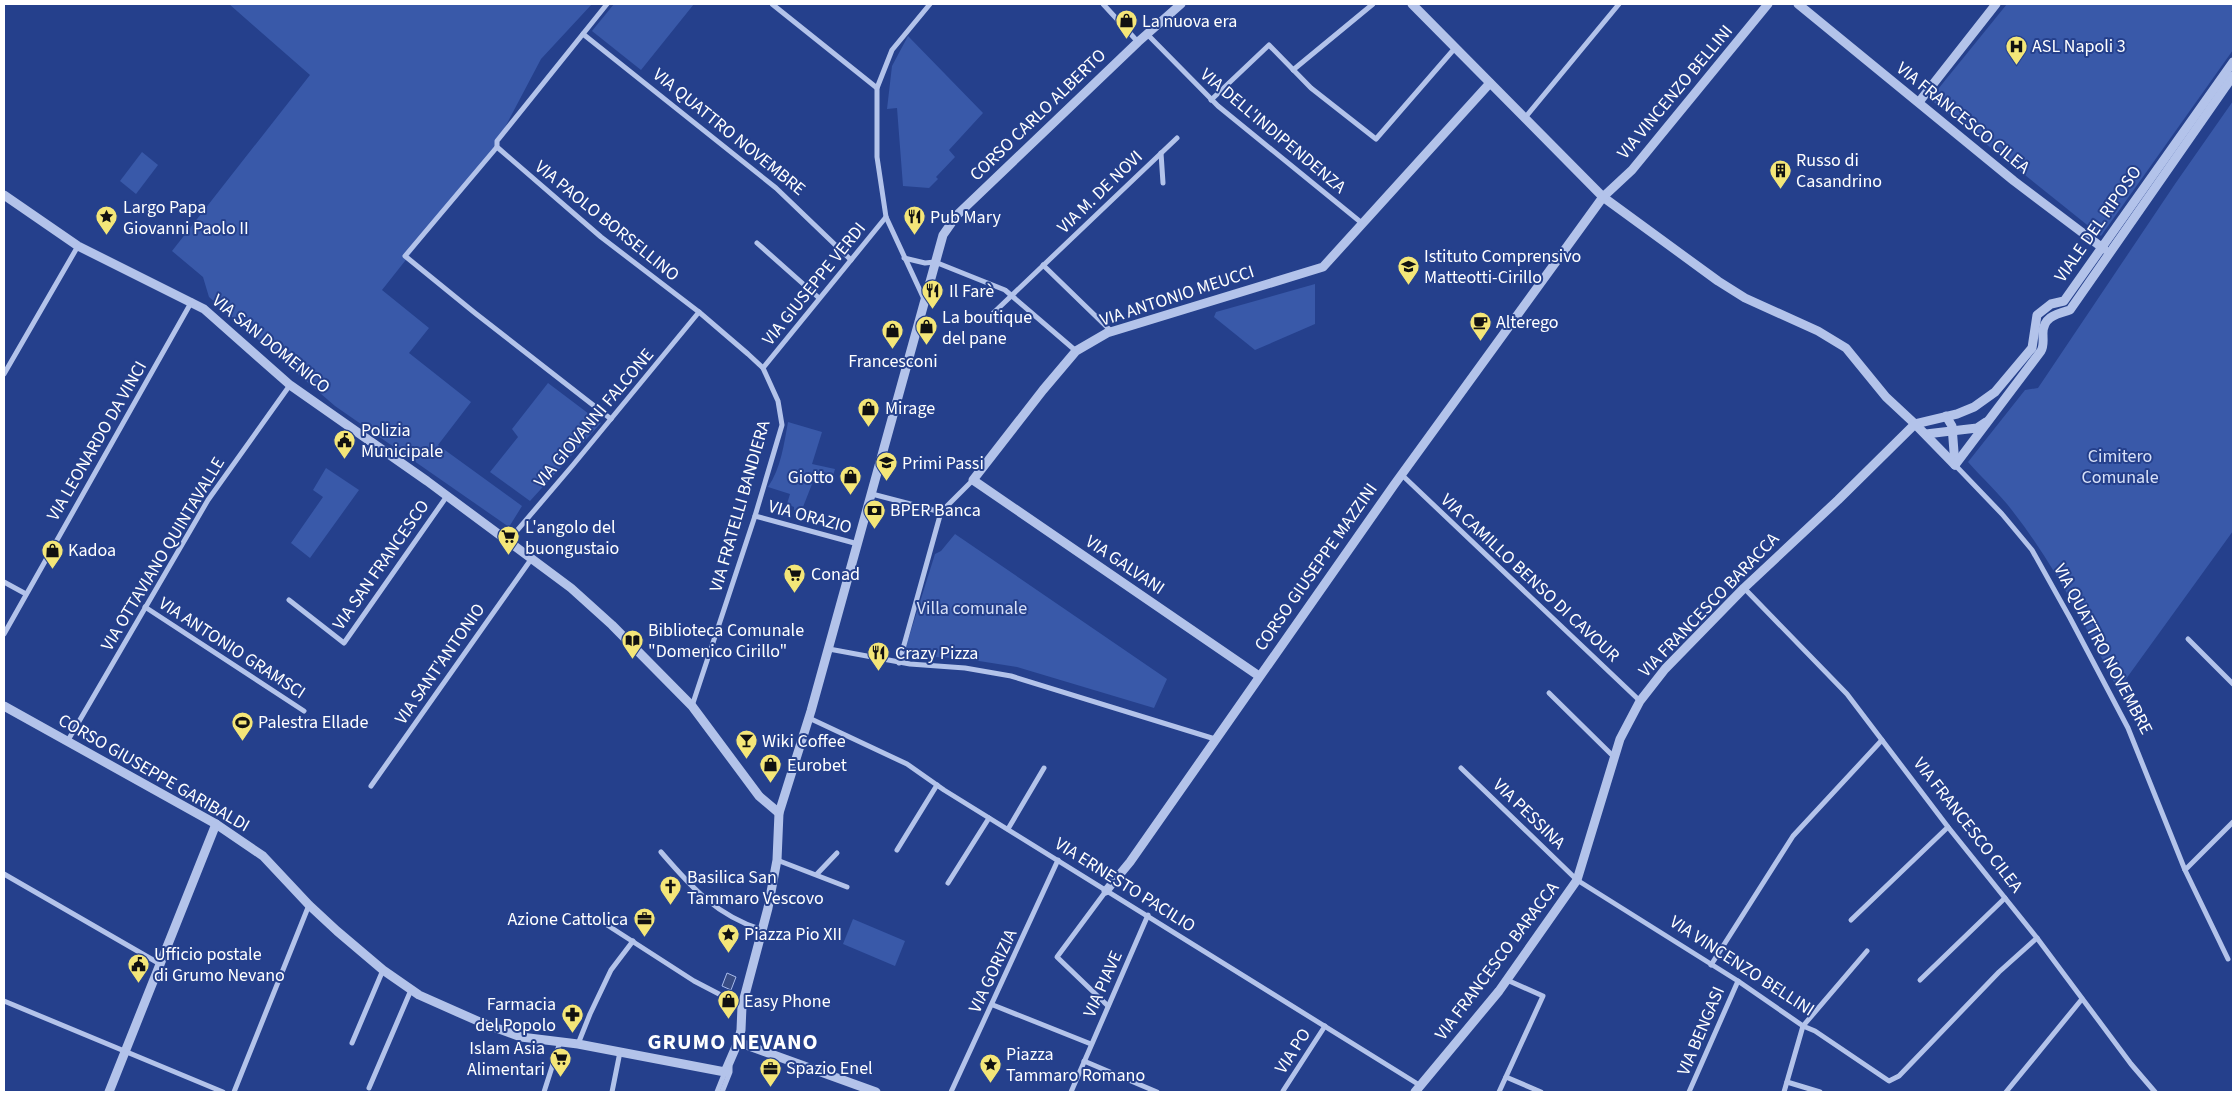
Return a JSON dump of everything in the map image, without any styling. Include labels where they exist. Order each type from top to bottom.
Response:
[{"type":"street","points":[[607,4],[497,141],[498,149],[406,256],[474,313],[611,419]]},
{"type":"street","points":[[772,4],[877,88]]},
{"type":"street","points":[[924,301],[886,216],[877,157],[877,88],[892,50],[930,4]]},
{"type":"street","points":[[1103,4],[1138,42]]},
{"type":"street","name":"CORSO CARLO ALBERTO","points":[[724,1072],[738,1042],[742,1006],[762,930],[777,860],[779,813],[829,649],[943,235],[957,215],[1138,42],[1181,4]]},
{"type":"street","points":[[1292,70],[1373,4]]},
{"type":"street","points":[[1412,4],[1603,197],[1738,294],[1771,311],[1818,331],[1846,348],[1886,397],[1926,434],[1955,465]]},
{"type":"street","points":[[1524,119],[1619,4]]},
{"type":"street","name":"VIA VINCENZO BELLINI","points":[[1603,197],[1632,170],[1768,4]]},
{"type":"street","name":"VIA FRANCESCO CILEA","points":[[1798,4],[2014,181],[2110,254]]},
{"type":"street","points":[[1919,102],[1996,4]]},
{"type":"street","name":"VIA QUATTRO NOVEMBRE","points":[[583,34],[776,188],[851,260]]},
{"type":"street","name":"VIA DELL'INDIPENDENZA","points":[[1147,34],[1211,100],[1363,224]]},
{"type":"street","points":[[1211,100],[1269,45],[1292,70],[1376,139],[1456,48]]},
{"type":"street","name":"VIALE DEL RIPOSO","points":[[1915,424],[1974,407],[1995,392],[2009,377],[2032,348],[2037,315],[2051,304],[2064,301],[2233,62]]},
{"type":"street","name":"VIALE DEL RIPOSO","points":[[1955,465],[1992,419],[2041,352],[2043,347],[2043,329],[2046,321],[2052,315],[2070,310],[2233,76]]},
{"type":"street","name":"VIA ANTONIO MEUCCI","points":[[941,512],[973,480],[1076,351],[1112,332],[1323,267],[1490,84]]},
{"type":"street","name":"VIA M. DE NOVI","points":[[1011,295],[1176,138]]},
{"type":"street","name":"VIA PAOLO BORSELLINO","points":[[498,149],[601,237],[699,312]]},
{"type":"street","points":[[1161,153],[1163,183]]},
{"type":"street","name":"VIA SAN DOMENICO","points":[[4,195],[78,246],[192,301],[220,322],[288,388],[447,496],[509,540],[571,588],[612,625],[692,706],[759,796],[779,813]]},
{"type":"street","name":"CORSO GIUSEPPE MAZZINI","points":[[1108,1006],[1057,957],[1106,890],[1130,862],[1259,676],[1603,197]]},
{"type":"street","name":"VIA GIUSEPPE VERDI","points":[[762,368],[886,216]]},
{"type":"street","points":[[757,243],[819,298]]},
{"type":"street","points":[[4,374],[78,246]]},
{"type":"street","points":[[904,258],[925,263],[935,262],[1005,290],[1076,351]]},
{"type":"street","points":[[1043,265],[1112,332]]},
{"type":"street","points":[[987,319],[1011,295]]},
{"type":"street","name":"VIA LEONARDO DA VINCI","points":[[4,634],[192,301]]},
{"type":"street","name":"VIA FRATELLI BANDIERA","points":[[692,706],[756,516],[782,425],[778,401],[762,368],[699,312]]},
{"type":"street","name":"VIA GIOVANNI FALCONE","points":[[509,540],[699,312]]},
{"type":"street","name":"VIA OTTAVIANO QUINTAVALLE","points":[[67,742],[208,500],[288,388]]},
{"type":"street","points":[[1965,410],[1957,421],[1960,427],[1966,429]]},
{"type":"street","points":[[1946,416],[1952,431],[1955,465]]},
{"type":"street","points":[[1926,434],[1977,428],[1992,419]]},
{"type":"street","name":"VIA FRANCESCO BARACCA","points":[[1418,1089],[1507,980],[1577,880],[1620,739],[1640,701],[1665,669],[1744,588],[1838,500],[1915,424]]},
{"type":"street","name":"VIA QUATTRO NOVEMBRE","points":[[1955,465],[2002,514],[2037,558],[2128,728],[2185,870],[2228,959]]},
{"type":"street","name":"VIA CAMILLO BENSO DI CAVOUR","points":[[1402,475],[1640,701]]},
{"type":"street","name":"VIA GALVANI","points":[[973,480],[1259,676]]},
{"type":"street","points":[[872,494],[941,512],[899,663]]},
{"type":"street","name":"VIA SAN FRANCESCO","points":[[289,600],[344,643],[447,496]]},
{"type":"street","name":"VIA ORAZIO","points":[[756,516],[858,544]]},
{"type":"street","name":"VIA SANT'ANTONIO","points":[[371,786],[532,558]]},
{"type":"street","points":[[4,582],[26,594]]},
{"type":"street","name":"VIA FRANCESCO CILEA","points":[[1744,588],[1847,694],[1948,827],[2037,938],[2131,1064],[2155,1092]]},
{"type":"street","name":"VIA ANTONIO GRAMSCI","points":[[145,608],[304,711]]},
{"type":"street","points":[[2188,640],[2233,684]]},
{"type":"street","points":[[829,649],[899,663],[965,668],[1011,676],[1215,739]]},
{"type":"street","points":[[1549,693],[1615,758]]},
{"type":"street","name":"CORSO GIUSEPPE GARIBALDI","points":[[4,706],[216,824],[263,856],[309,905],[383,970],[412,990],[480,1022],[521,1037],[578,1044],[724,1072]]},
{"type":"street","name":"VIA ERNESTO PACILIO","points":[[809,718],[907,764],[989,818],[1325,1026],[1418,1089]]},
{"type":"street","points":[[1711,965],[1793,836],[1882,740]]},
{"type":"street","points":[[1008,829],[1044,768]]},
{"type":"street","name":"VIA PESSINA","points":[[1461,768],[1577,880]]},
{"type":"street","points":[[897,850],[938,785]]},
{"type":"street","points":[[948,884],[989,818]]},
{"type":"street","points":[[2185,870],[2233,822]]},
{"type":"street","points":[[109,1092],[216,824]]},
{"type":"street","points":[[1851,920],[1948,827]]},
{"type":"street","points":[[661,852],[711,905],[739,922],[762,930]]},
{"type":"street","points":[[817,874],[837,853]]},
{"type":"street","points":[[777,860],[847,887]]},
{"type":"street","name":"VIA GORIZIA","points":[[951,1092],[993,1005],[1058,860]]},
{"type":"street","points":[[4,874],[160,964]]},
{"type":"street","name":"VIA VINCENZO BELLINI","points":[[1577,880],[1738,981],[1803,1026],[1814,1031],[1889,1081],[1899,1076],[1999,972],[2037,938]]},
{"type":"street","points":[[1920,980],[2005,898]]},
{"type":"street","points":[[234,1092],[309,905]]},
{"type":"street","name":"VIA PIAVE","points":[[1071,1092],[1148,915]]},
{"type":"street","points":[[604,923],[694,981],[742,1006]]},
{"type":"street","points":[[578,1044],[611,970],[633,941]]},
{"type":"street","points":[[1784,1092],[1803,1026],[1867,951]]},
{"type":"street","points":[[352,1043],[383,970]]},
{"type":"street","points":[[1498,1092],[1543,996],[1507,980]]},
{"type":"street","name":"VIA BENGASI","points":[[1689,1092],[1738,981]]},
{"type":"street","points":[[369,1088],[412,990]]},
{"type":"street","points":[[2006,1092],[2082,999]]},
{"type":"street","points":[[4,1001],[223,1092]]},
{"type":"street","points":[[993,1005],[1091,1044]]},
{"type":"street","name":"VIA PO","points":[[1283,1091],[1325,1026]]},
{"type":"street","points":[[544,1092],[560,1042]]},
{"type":"street","points":[[738,1042],[876,1092]]},
{"type":"street","points":[[612,1092],[620,1052]]},
{"type":"street","points":[[722,1092],[730,1072],[730,1060]]},
{"type":"street","points":[[1084,1061],[1156,1092]]},
{"type":"street","points":[[718,1092],[724,1072]]},
{"type":"street","points":[[1506,1077],[1541,1092]]},
{"type":"street","points":[[1787,1082],[1820,1092]]},
{"type":"green space","points":[[229,4],[592,4],[541,59],[493,150],[382,290],[429,328],[409,353],[471,402],[438,445],[522,506],[509,527],[335,406],[209,297],[203,277],[172,251],[310,75]]},
{"type":"green space","points":[[614,4],[694,4],[641,70],[592,31]]},
{"type":"green space","points":[[2007,4],[2233,4],[2233,50],[2101,236],[1930,99]]},
{"type":"green space","points":[[908,36],[983,113],[949,150],[955,157],[936,177],[938,179],[929,188],[903,186],[897,108],[887,109],[892,66]]},
{"type":"green space","name":"Cimitero Comunale","points":[[2233,101],[2233,531],[2118,690],[2083,621],[2044,555],[2009,506],[1968,462],[2025,390],[2038,388]]},
{"type":"green space","points":[[142,152],[158,165],[136,194],[120,181]]},
{"type":"green space","points":[[1315,284],[1315,324],[1255,350],[1214,317],[1216,312]]},
{"type":"green space","points":[[548,383],[601,423],[530,501],[490,472],[518,437],[512,429]]},
{"type":"green space","points":[[788,422],[822,432],[812,464],[835,469],[831,483],[814,479],[801,512],[794,510],[794,507],[787,504],[790,494],[768,487],[779,464]]},
{"type":"green space","points":[[326,468],[359,490],[310,558],[291,543],[323,497],[313,490]]},
{"type":"green space","name":"Villa comunale","points":[[955,534],[1167,679],[1154,708],[1017,667],[960,658],[903,656],[935,554],[941,551]]},
{"type":"green space","points":[[853,919],[905,941],[895,966],[843,944]]},
{"type":"shaded area","points":[[727,973],[736,977],[731,990],[722,986]]},
{"type":"place","name":"La nuova era","points":[[1126,40]]},
{"type":"place","name":"ASL Napoli 3","points":[[2016,65]]},
{"type":"place","name":"Russo di Casandrino","points":[[1780,189]]},
{"type":"place","name":"Largo Papa Giovanni Paolo II","points":[[107,236]]},
{"type":"place","name":"Pub Mary","points":[[914,236]]},
{"type":"place","name":"Istituto Comprensivo Matteotti-Cirillo","points":[[1408,285]]},
{"type":"place","name":"Il Farè","points":[[933,310]]},
{"type":"place","name":"Alterego","points":[[1480,341]]},
{"type":"place","name":"La boutique del pane","points":[[926,346]]},
{"type":"place","name":"Francesconi","points":[[893,350]]},
{"type":"place","name":"Mirage","points":[[869,427]]},
{"type":"place","name":"Polizia Municipale","points":[[345,459]]},
{"type":"place","name":"Primi Passi","points":[[886,482]]},
{"type":"place","name":"Giotto","points":[[850,496]]},
{"type":"place","name":"BPER Banca","points":[[874,529]]},
{"type":"place","name":"L'angolo del buongustaio","points":[[509,556]]},
{"type":"place","name":"Kadoa","points":[[52,569]]},
{"type":"place","name":"Conad","points":[[795,593]]},
{"type":"place","name":"Biblioteca Comunale \"Domenico Cirillo\"","points":[[632,659]]},
{"type":"place","name":"Crazy Pizza","points":[[879,672]]},
{"type":"place","name":"Palestra Ellade","points":[[242,741]]},
{"type":"place","name":"Wiki Coffee","points":[[746,760]]},
{"type":"place","name":"Eurobet","points":[[771,784]]},
{"type":"place","name":"Basilica San Tammaro Vescovo","points":[[671,906]]},
{"type":"place","name":"Azione Cattolica","points":[[644,938]]},
{"type":"place","name":"Piazza Pio XII","points":[[728,953]]},
{"type":"place","name":"Ufficio postale di Grumo Nevano","points":[[138,983]]},
{"type":"place","name":"Easy Phone","points":[[728,1020]]},
{"type":"place","name":"Farmacia del Popolo","points":[[572,1033]]},
{"type":"place","name":"Islam Asia Alimentari","points":[[561,1077]]},
{"type":"place","name":"Piazza Tammaro Romano","points":[[990,1083]]},
{"type":"place","name":"Spazio Enel","points":[[770,1087]]},
{"type":"district","name":"GRUMO NEVANO","points":[[733,1042]]}]
